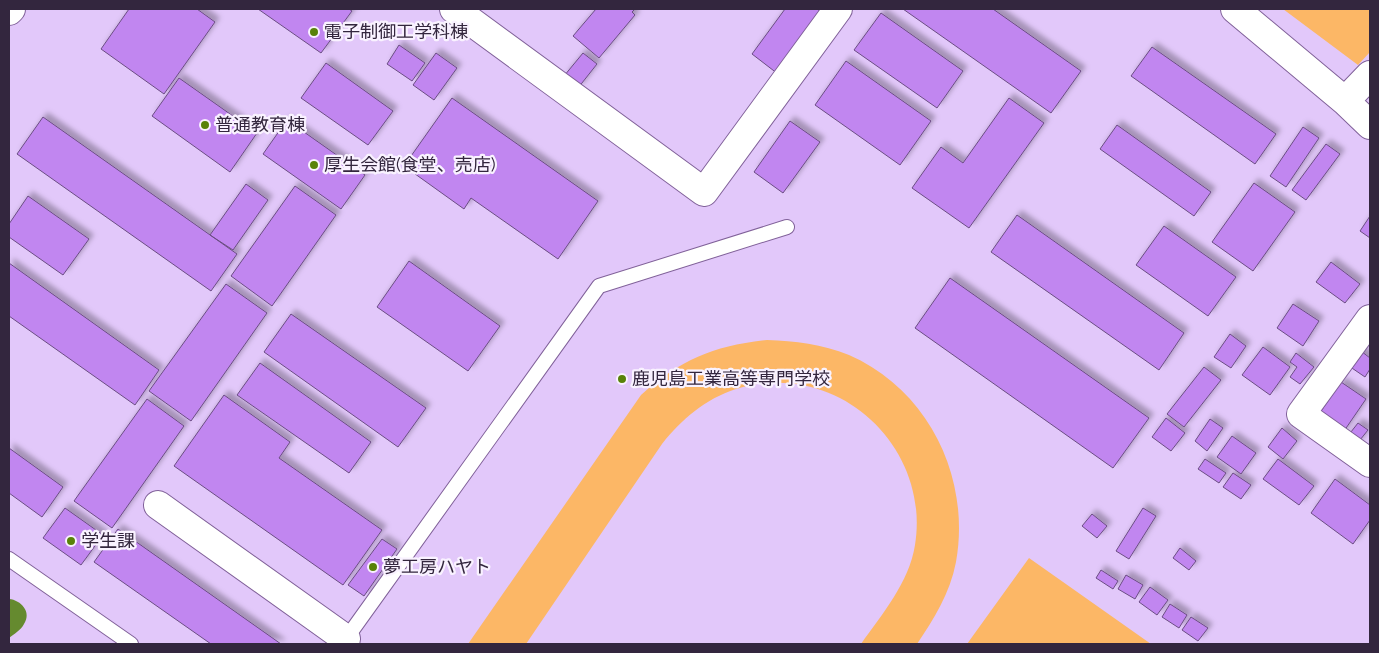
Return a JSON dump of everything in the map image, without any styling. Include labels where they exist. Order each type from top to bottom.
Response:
[{"type":"street","points":[[454,9],[704,192],[838,9]]},
{"type":"street","points":[[1236,9],[1346,101],[1370,125]]},
{"type":"street","points":[[1346,101],[1370,75]]},
{"type":"street","points":[[1370,318],[1301,414],[1370,463]]},
{"type":"street","points":[[158,505],[344,642]]},
{"type":"lane","points":[[344,642],[599,286],[787,227]]},
{"type":"lane","points":[[9,559],[131,644]]},
{"type":"shaded area","points":[[1283,9],[1370,9],[1370,52],[1358,65]]},
{"type":"shaded area","points":[[767,340],[798,342],[829,348],[849,355],[877,370],[902,390],[922,414],[938,440],[950,469],[957,499],[959,530],[956,562],[950,584],[941,605],[917,644],[861,644],[894,598],[907,572],[915,545],[916,508],[908,474],[892,444],[869,418],[841,398],[808,386],[773,383],[736,389],[725,393],[704,404],[678,426],[662,444],[526,644],[468,644],[641,395],[670,372],[699,356],[730,346]]},
{"type":"shaded area","points":[[1029,558],[1151,644],[967,644]]},
{"type":"shaded area","points":[[9,599],[21,604],[27,615],[23,626],[9,638]]},
{"type":"building","points":[[129,9],[197,9],[215,22],[164,94],[101,49]]},
{"type":"building","name":"電子制御工学科棟","points":[[258,9],[349,9],[352,11],[321,53]]},
{"type":"building","points":[[596,9],[635,9],[632,12],[635,15],[599,58],[573,36]]},
{"type":"building","points":[[785,9],[817,9],[820,11],[778,74],[752,54]]},
{"type":"building","points":[[903,9],[993,9],[1081,71],[1051,113]]},
{"type":"building","points":[[881,13],[963,71],[937,108],[854,50]]},
{"type":"building","points":[[399,45],[425,63],[412,81],[387,64]]},
{"type":"building","points":[[1152,47],[1276,134],[1255,164],[1131,76]]},
{"type":"building","points":[[436,53],[457,68],[434,100],[413,85]]},
{"type":"building","points":[[583,53],[597,64],[578,88],[564,76]]},
{"type":"building","points":[[846,61],[931,121],[900,165],[815,105]]},
{"type":"building","points":[[326,63],[393,111],[368,145],[301,98]]},
{"type":"building","name":"普通教育棟","points":[[179,78],[257,133],[230,172],[152,116]]},
{"type":"building","points":[[452,98],[598,201],[558,259],[471,198],[464,209],[404,166]]},
{"type":"building","points":[[1009,98],[1044,123],[969,228],[912,188],[941,147],[963,163]]},
{"type":"building","points":[[43,117],[237,254],[211,291],[17,154]]},
{"type":"building","name":"厚生会館(食堂、売店)","points":[[287,120],[365,175],[341,209],[263,154]]},
{"type":"building","points":[[790,121],[820,142],[783,193],[754,172]]},
{"type":"building","points":[[1117,125],[1211,192],[1194,216],[1100,149]]},
{"type":"building","points":[[1303,127],[1319,138],[1286,187],[1270,176]]},
{"type":"building","points":[[1326,144],[1340,154],[1306,200],[1292,190]]},
{"type":"building","points":[[1254,183],[1295,212],[1253,271],[1212,242]]},
{"type":"building","points":[[246,184],[268,200],[233,250],[210,235]]},
{"type":"building","points":[[295,186],[336,215],[272,306],[231,276]]},
{"type":"building","points":[[28,196],[89,239],[63,275],[9,237],[9,224]]},
{"type":"building","points":[[1017,215],[1184,333],[1159,370],[991,252]]},
{"type":"building","points":[[1370,216],[1370,238],[1360,231]]},
{"type":"building","points":[[1164,226],[1236,277],[1208,316],[1136,265]]},
{"type":"building","points":[[409,261],[500,326],[468,371],[377,307]]},
{"type":"building","points":[[1331,262],[1360,284],[1345,303],[1316,282]]},
{"type":"building","points":[[9,263],[159,370],[135,405],[9,316]]},
{"type":"building","points":[[950,278],[1149,418],[1113,468],[915,328]]},
{"type":"building","points":[[226,284],[267,313],[191,421],[149,391]]},
{"type":"building","points":[[1293,304],[1319,321],[1303,346],[1277,328]]},
{"type":"building","points":[[291,314],[426,408],[398,447],[264,352]]},
{"type":"building","points":[[1230,334],[1246,346],[1231,368],[1214,357]]},
{"type":"building","points":[[1263,347],[1290,367],[1270,395],[1242,375]]},
{"type":"building","points":[[1357,348],[1370,358],[1370,369],[1365,377],[1346,364]]},
{"type":"building","points":[[1296,353],[1314,367],[1300,384],[1290,377],[1297,367],[1290,362]]},
{"type":"building","points":[[260,363],[371,442],[349,473],[237,395]]},
{"type":"building","points":[[1204,367],[1221,380],[1184,427],[1167,414]]},
{"type":"building","points":[[1341,382],[1366,399],[1342,434],[1317,417]]},
{"type":"building","points":[[224,395],[290,442],[279,458],[382,530],[343,585],[174,466]]},
{"type":"building","points":[[147,399],[184,426],[112,528],[74,501]]},
{"type":"building","points":[[1166,418],[1185,433],[1171,451],[1152,437]]},
{"type":"building","points":[[1210,419],[1223,428],[1207,451],[1195,441]]},
{"type":"building","points":[[1358,423],[1368,430],[1356,445],[1347,437]]},
{"type":"building","points":[[1282,428],[1297,441],[1283,459],[1268,447]]},
{"type":"building","points":[[1232,436],[1256,453],[1241,474],[1217,457]]},
{"type":"building","points":[[9,448],[63,487],[42,517],[9,493]]},
{"type":"building","points":[[1205,459],[1226,473],[1219,483],[1198,469]]},
{"type":"building","points":[[1278,459],[1314,486],[1299,505],[1263,479]]},
{"type":"building","points":[[1233,473],[1251,485],[1241,499],[1223,487]]},
{"type":"building","points":[[1335,479],[1370,505],[1370,520],[1353,544],[1311,513]]},
{"type":"building","points":[[65,508],[103,535],[81,565],[43,538]]},
{"type":"building","points":[[1143,508],[1156,516],[1129,559],[1116,551]]},
{"type":"building","points":[[1092,514],[1107,526],[1097,538],[1082,526]]},
{"type":"building","points":[[118,529],[281,644],[211,644],[94,562]]},
{"type":"building","name":"夢工房ハヤト","points":[[382,539],[397,549],[364,596],[348,585]]},
{"type":"building","points":[[1180,548],[1196,561],[1189,570],[1173,558]]},
{"type":"building","points":[[1101,570],[1118,581],[1113,589],[1096,578]]},
{"type":"building","points":[[1126,575],[1143,585],[1135,599],[1118,589]]},
{"type":"building","points":[[1150,587],[1168,600],[1157,615],[1139,602]]},
{"type":"building","points":[[1170,604],[1187,615],[1179,628],[1162,617]]},
{"type":"building","points":[[1191,617],[1208,628],[1198,641],[1182,630]]},
{"type":"place","name":"電子制御工学科棟","points":[[314,32]]},
{"type":"place","name":"普通教育棟","points":[[205,125]]},
{"type":"place","name":"厚生会館(食堂、売店)","points":[[314,165]]},
{"type":"place","name":"鹿児島工業高等専門学校","points":[[622,379]]},
{"type":"place","name":"学生課","points":[[71,541]]},
{"type":"place","name":"夢工房ハヤト","points":[[373,567]]}]
